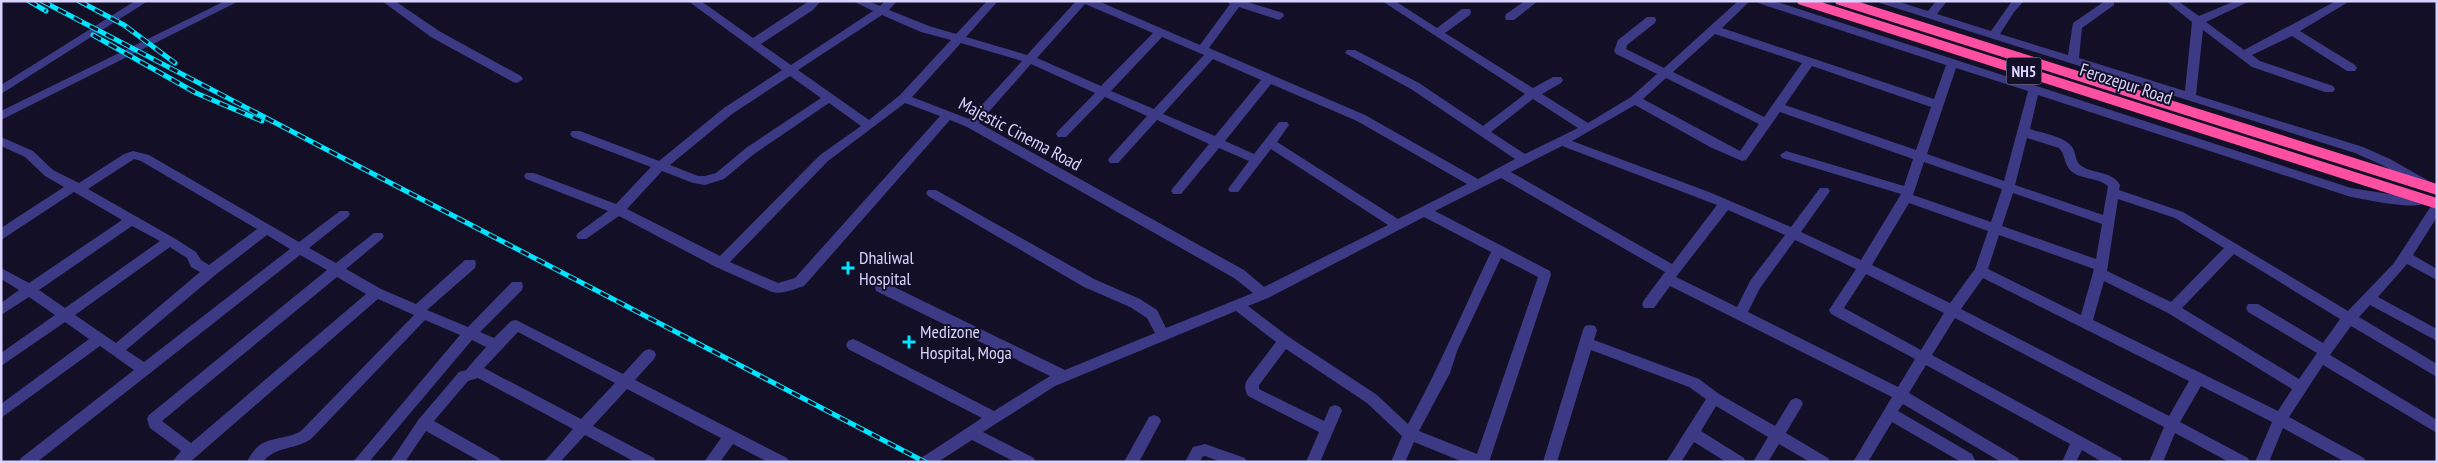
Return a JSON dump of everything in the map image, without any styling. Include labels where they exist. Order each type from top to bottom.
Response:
[{"type":"highway","name":"Ferozepur Road","points":[[1803,1],[2244,135]]},
{"type":"highway","name":"Ferozepur Road","points":[[1841,1],[2434,198]]},
{"type":"street","points":[[1,90],[143,1]]},
{"type":"street","points":[[1,112],[227,1]]},
{"type":"street","points":[[1,116],[234,1]]},
{"type":"street","points":[[387,1],[435,34],[517,79]]},
{"type":"street","points":[[693,1],[869,126]]},
{"type":"street","points":[[754,44],[809,8],[816,1]]},
{"type":"street","points":[[858,1],[880,11],[957,38],[1029,59],[1257,160]]},
{"type":"street","points":[[582,236],[618,210],[660,166],[728,112],[790,69],[880,11],[892,1]]},
{"type":"street","points":[[721,264],[824,158],[904,98],[957,38],[993,1]]},
{"type":"street","points":[[971,124],[1082,1]]},
{"type":"street","points":[[1088,1],[1361,118],[1477,184]]},
{"type":"street","points":[[1387,1],[1587,128]]},
{"type":"street","points":[[1510,18],[1533,1]]},
{"type":"street","points":[[926,462],[1050,382],[1263,294],[1587,128],[1635,100],[1745,1]]},
{"type":"street","points":[[1762,1],[2351,192],[2374,198],[2434,198]]},
{"type":"street","points":[[1884,1],[2359,150],[2412,175],[2434,198]]},
{"type":"street","points":[[1930,16],[1942,1]]},
{"type":"street","points":[[1993,36],[2010,10],[2019,1]]},
{"type":"street","points":[[2171,1],[2264,68],[2329,89]]},
{"type":"street","points":[[2198,21],[2245,1]]},
{"type":"street","points":[[2243,54],[2292,31],[2345,1]]},
{"type":"street","points":[[1114,160],[1156,115],[1206,52],[1234,2],[1279,16]]},
{"type":"street","points":[[2073,60],[2076,26],[2110,3]]},
{"type":"street","points":[[1438,33],[1466,12]]},
{"type":"street","points":[[1651,20],[1622,43],[1619,49],[1663,74],[1767,124]]},
{"type":"street","points":[[2190,97],[2198,21]]},
{"type":"street","points":[[1713,29],[1938,105]]},
{"type":"street","points":[[2292,31],[2351,68]]},
{"type":"street","points":[[1062,134],[1161,32]]},
{"type":"street","points":[[1351,53],[1410,83],[1525,160]]},
{"type":"street","points":[[1635,100],[1740,157],[1744,156],[1810,62]]},
{"type":"street","points":[[1952,63],[1907,195],[1836,310],[2116,462]]},
{"type":"street","points":[[1177,191],[1269,78]]},
{"type":"street","points":[[1484,131],[1534,93],[1557,80]]},
{"type":"street","points":[[1860,462],[1953,309],[1981,271],[1997,228],[2034,90]]},
{"type":"street","points":[[576,134],[697,180],[714,179],[750,151],[830,97]]},
{"type":"street","name":"Majestic Cinema Road","points":[[904,98],[971,124],[1238,274],[1263,294]]},
{"type":"street","points":[[1778,107],[2109,222]]},
{"type":"street","points":[[530,176],[618,210],[721,264],[777,288],[799,282],[948,115]]},
{"type":"street","points":[[1234,189],[1283,125]]},
{"type":"street","points":[[2024,132],[2067,147],[2069,161],[2073,168],[2110,180],[2114,185],[2101,269],[2086,321]]},
{"type":"street","points":[[1,141],[29,154],[49,173],[170,240],[192,255],[196,263],[209,272]]},
{"type":"street","points":[[1561,141],[1726,204],[1864,267],[1953,309],[2243,462]]},
{"type":"street","points":[[1270,143],[1398,225]]},
{"type":"street","points":[[1786,155],[1907,195],[2101,269],[2173,310],[2301,388]]},
{"type":"street","points":[[1,235],[76,187],[128,157],[139,156],[267,228],[376,294],[496,345]]},
{"type":"street","points":[[1501,172],[1740,315],[1900,395],[1963,429],[2013,462]]},
{"type":"street","points":[[1740,315],[1755,285],[1824,191]]},
{"type":"street","points":[[932,193],[1089,282],[1135,303],[1152,314],[1163,335]]},
{"type":"street","points":[[2114,193],[2179,215],[2437,371]]},
{"type":"street","points":[[2262,462],[2280,419],[2323,354],[2349,319],[2399,267],[2434,198]]},
{"type":"street","points":[[1649,304],[1726,204]]},
{"type":"street","points":[[1238,304],[1246,313],[1284,341],[1372,399],[1410,434],[1481,462],[1545,278],[1544,273],[1498,251],[1424,211]]},
{"type":"street","points":[[26,462],[344,214]]},
{"type":"street","points":[[1,310],[133,219]]},
{"type":"street","points":[[116,350],[209,272],[267,228]]},
{"type":"street","points":[[192,450],[155,424],[154,419],[338,271],[378,236]]},
{"type":"street","points":[[1,360],[170,240]]},
{"type":"street","points":[[2173,310],[2232,248]]},
{"type":"street","points":[[1398,462],[1410,434],[1442,373],[1450,351],[1498,251]]},
{"type":"street","points":[[2405,257],[2437,275]]},
{"type":"street","points":[[254,462],[268,447],[281,442],[291,444],[306,435],[420,313],[470,264]]},
{"type":"street","points":[[1981,271],[2086,321],[2280,419],[2360,462]]},
{"type":"street","points":[[1,273],[29,290],[145,370]]},
{"type":"street","points":[[360,462],[469,334],[517,286]]},
{"type":"street","points":[[881,287],[1064,376]]},
{"type":"street","points":[[179,462],[376,294]]},
{"type":"street","points":[[2369,298],[2437,336]]},
{"type":"street","points":[[2253,308],[2437,427]]},
{"type":"street","points":[[471,373],[516,325],[782,462]]},
{"type":"street","points":[[1550,462],[1588,336],[1694,383],[1714,398],[1823,462]]},
{"type":"street","points":[[1,412],[99,339]]},
{"type":"street","points":[[1284,341],[1252,384],[1253,392],[1327,429]]},
{"type":"street","points":[[853,345],[993,417]]},
{"type":"street","points":[[551,462],[649,355]]},
{"type":"street","points":[[397,462],[424,423],[464,376],[479,372],[650,462]]},
{"type":"street","points":[[2156,462],[2172,424],[2198,378]]},
{"type":"street","points":[[1674,462],[1714,398]]},
{"type":"street","points":[[1760,462],[1796,404]]},
{"type":"street","points":[[1313,462],[1334,411]]},
{"type":"street","points":[[1889,413],[1967,458],[1969,462]]},
{"type":"street","points":[[1131,462],[1154,421]]},
{"type":"street","points":[[424,423],[494,462]]},
{"type":"street","points":[[971,432],[1029,462]]},
{"type":"street","points":[[1692,433],[1739,462]]},
{"type":"street","points":[[711,462],[731,436]]},
{"type":"street","points":[[2069,462],[2079,442]]},
{"type":"street","points":[[1192,462],[1198,451],[1205,450],[1240,462]]},
{"type":"railway","points":[[29,1],[46,11]]},
{"type":"railway","points":[[42,1],[925,462]]},
{"type":"railway","points":[[79,1],[124,25],[175,63]]},
{"type":"railway","points":[[93,35],[196,93],[262,121]]},
{"type":"place","name":"Dhaliwal Hospital","points":[[848,268]]},
{"type":"place","name":"Medizone Hospital, Moga","points":[[909,342]]}]
